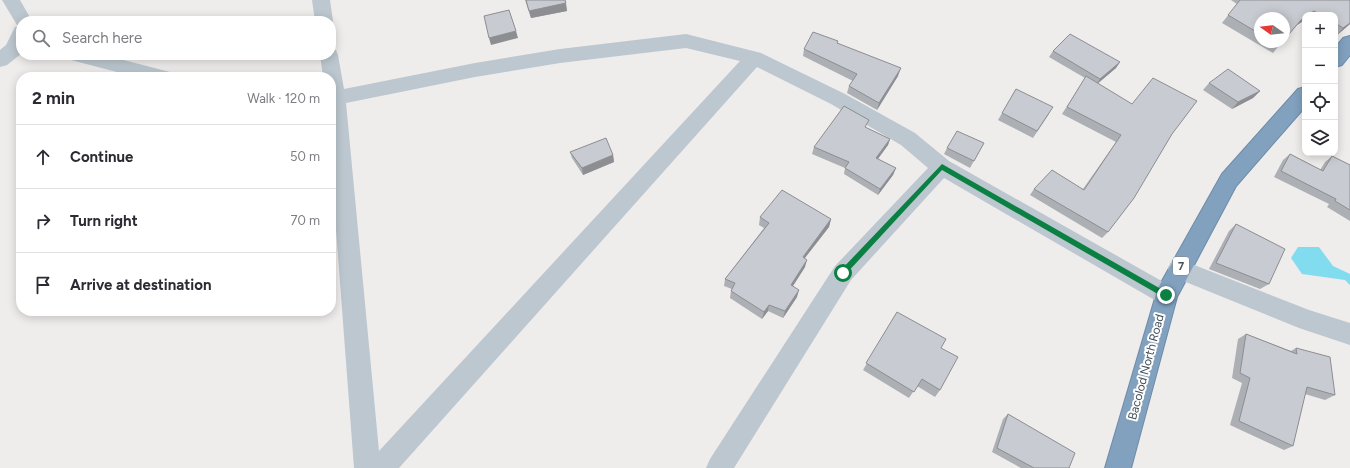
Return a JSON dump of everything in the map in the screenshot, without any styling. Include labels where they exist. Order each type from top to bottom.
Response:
[{"type":"highway","points":[[1338,57],[1350,43]]},
{"type":"highway","name":"Bacolod North Road","points":[[1118,468],[1166,295],[1229,180],[1302,97]]},
{"type":"street","points":[[11,0],[19,16]]},
{"type":"street","points":[[321,0],[323,16]]},
{"type":"street","points":[[336,98],[475,70],[560,56],[686,41],[754,58],[838,99],[908,139],[942,167],[1166,295]]},
{"type":"street","points":[[0,60],[14,49],[16,44]]},
{"type":"street","points":[[381,468],[754,58]]},
{"type":"street","points":[[97,60],[144,72]]},
{"type":"street","points":[[329,60],[331,72]]},
{"type":"street","points":[[336,132],[367,468]]},
{"type":"street","points":[[719,468],[843,273],[942,167]]},
{"type":"street","points":[[1179,269],[1307,320],[1350,334]]},
{"type":"water","points":[[1298,247],[1319,247],[1333,266],[1350,274],[1350,285],[1345,280],[1302,274],[1291,258]]},
{"type":"building","points":[[526,0],[565,0],[566,3],[529,11]]},
{"type":"building","points":[[1240,0],[1350,0],[1350,23],[1343,28],[1338,25],[1338,12],[1302,12],[1302,19],[1290,33],[1290,12],[1254,12],[1254,30],[1228,15]]},
{"type":"building","points":[[509,10],[516,31],[489,38],[484,16]]},
{"type":"building","points":[[813,32],[901,68],[879,103],[849,86],[857,74],[804,49]]},
{"type":"building","points":[[1070,34],[1120,62],[1100,79],[1053,51]]},
{"type":"building","points":[[1228,69],[1260,91],[1238,102],[1209,83]]},
{"type":"building","points":[[1086,76],[1132,104],[1153,78],[1197,101],[1172,134],[1134,198],[1108,232],[1034,189],[1052,170],[1084,190],[1121,135],[1067,107]]},
{"type":"building","points":[[1016,89],[1053,107],[1037,131],[1002,113]]},
{"type":"building","points":[[844,106],[869,120],[865,127],[890,139],[876,158],[896,168],[880,189],[845,168],[849,162],[814,147]]},
{"type":"building","points":[[957,131],[984,143],[974,161],[947,148]]},
{"type":"building","points":[[606,138],[613,155],[582,168],[570,152]]},
{"type":"building","points":[[1290,154],[1323,171],[1332,156],[1350,165],[1350,210],[1335,201],[1336,199],[1281,171]]},
{"type":"building","points":[[782,190],[831,219],[803,257],[807,260],[791,285],[799,290],[785,311],[769,305],[764,312],[731,291],[735,283],[725,279],[769,223],[760,217]]},
{"type":"building","points":[[1236,224],[1285,249],[1269,284],[1216,263]]},
{"type":"building","points":[[897,312],[946,339],[941,348],[958,357],[940,390],[922,379],[914,392],[866,363]]},
{"type":"building","points":[[1246,334],[1297,354],[1296,348],[1330,357],[1335,395],[1307,387],[1293,446],[1239,421],[1250,378],[1240,373]]},
{"type":"building","points":[[1008,414],[1075,453],[1069,468],[1034,468],[997,448]]},
{"type":"route","points":[[843,273],[942,167],[1166,295]]}]
